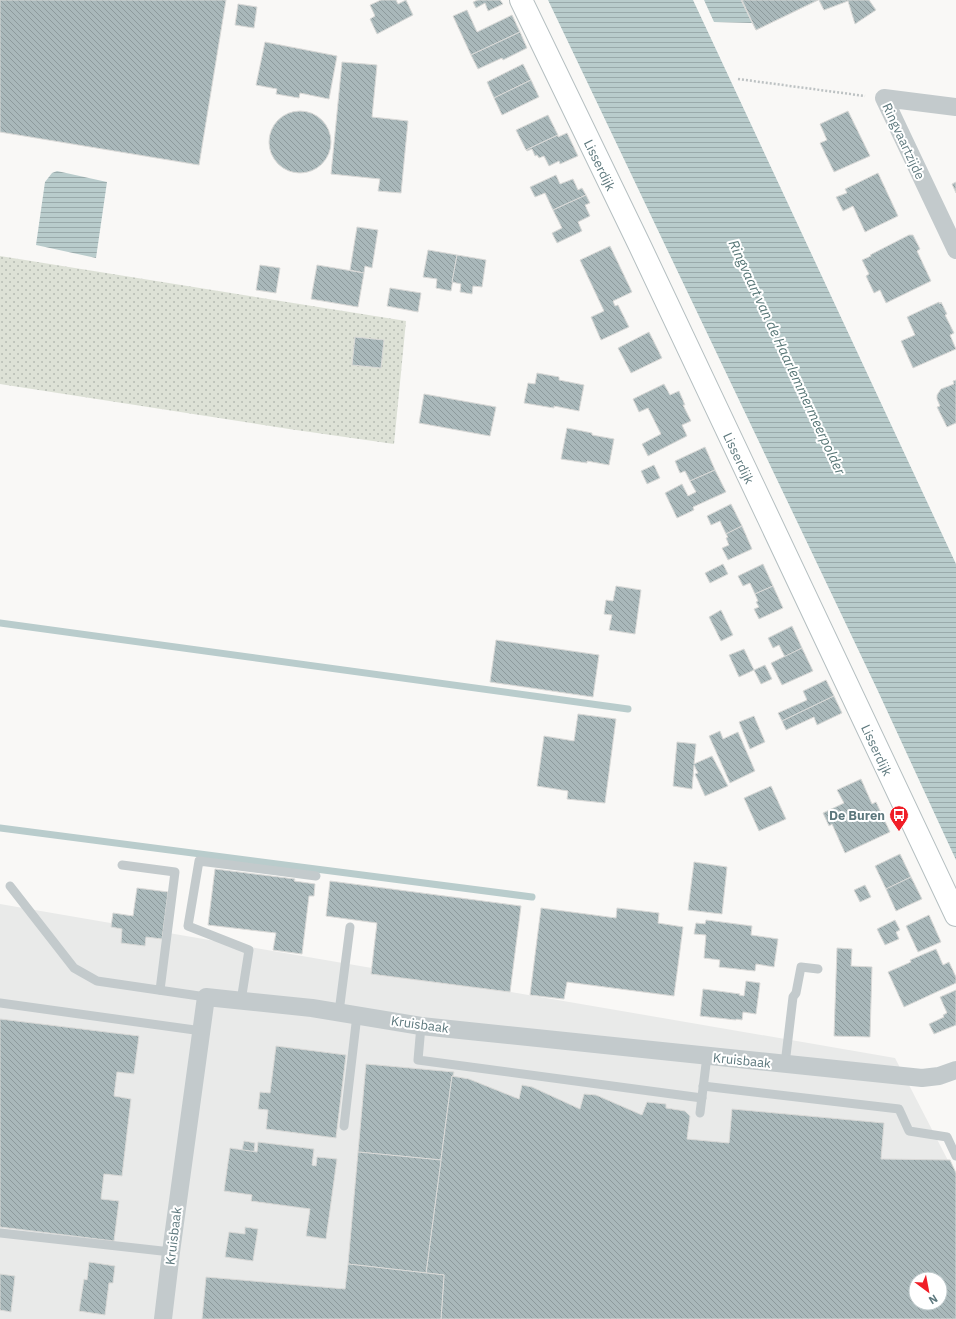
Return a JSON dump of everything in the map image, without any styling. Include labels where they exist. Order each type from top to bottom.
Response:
[{"type":"street","name":"Lisserdijk","points":[[521,0],[640,246],[956,916]]},
{"type":"street","name":"Ringvaartzijde","points":[[884,98],[956,106]]},
{"type":"street","name":"Ringvaartzijde","points":[[884,98],[956,250]]},
{"type":"street","name":"Kruisbaak","points":[[164,1319],[171,1252],[206,997],[312,1008],[421,1026],[922,1078],[939,1076],[956,1070]]},
{"type":"lane","points":[[241,1001],[248,950],[188,926],[199,861],[316,876]]},
{"type":"lane","points":[[122,865],[175,872],[160,990]]},
{"type":"lane","points":[[10,886],[74,968],[97,981],[206,997]]},
{"type":"lane","points":[[339,1012],[350,927]]},
{"type":"lane","points":[[785,1064],[793,997],[796,993],[801,967],[818,969]]},
{"type":"lane","points":[[0,1004],[202,1031]]},
{"type":"lane","points":[[344,1126],[357,1015]]},
{"type":"lane","points":[[421,1026],[418,1060],[702,1098]]},
{"type":"lane","points":[[700,1112],[707,1056]]},
{"type":"lane","points":[[704,1086],[899,1109],[909,1131],[947,1137],[956,1156]]},
{"type":"lane","points":[[0,1233],[171,1252]]},
{"type":"path","points":[[738,79],[884,98]]},
{"type":"shaded area","points":[[0,256],[406,321],[394,444],[0,384]]},
{"type":"shaded area","points":[[0,904],[895,1058],[956,1176],[956,1319],[0,1319]]},
{"type":"water","name":"Ringvaart van de Haarlemmermeerpolder","points":[[548,0],[693,0],[956,564],[956,860],[877,689]]},
{"type":"water","points":[[704,0],[741,0],[752,23],[714,22]]},
{"type":"water","points":[[57,171],[107,182],[96,258],[36,245],[45,182],[52,173]]},
{"type":"building","points":[[0,0],[226,0],[199,165],[0,132]]},
{"type":"building","points":[[381,0],[396,0],[398,4],[406,0],[413,15],[377,34],[370,19],[375,16],[370,5]]},
{"type":"building","points":[[478,0],[500,0],[503,4],[488,11],[485,3],[476,8],[473,2]]},
{"type":"building","points":[[741,0],[818,0],[756,30]]},
{"type":"building","points":[[742,0],[818,0],[756,30]]},
{"type":"building","points":[[819,0],[844,0],[824,10]]},
{"type":"building","points":[[819,0],[869,0],[876,10],[855,24],[848,1],[824,10]]},
{"type":"building","points":[[238,4],[257,7],[254,28],[235,25]]},
{"type":"building","points":[[467,10],[477,32],[512,15],[520,32],[471,55],[453,16]]},
{"type":"building","points":[[520,32],[527,48],[503,60],[502,58],[478,69],[471,55]]},
{"type":"building","points":[[265,42],[337,56],[329,99],[300,93],[299,98],[276,94],[277,89],[256,85]]},
{"type":"building","points":[[342,62],[377,65],[372,117],[408,121],[401,193],[378,191],[380,179],[331,174]]},
{"type":"building","points":[[523,64],[531,80],[494,98],[487,82]]},
{"type":"building","points":[[531,80],[539,97],[502,115],[494,98]]},
{"type":"building","points":[[300,111],[312,113],[322,120],[329,130],[331,142],[329,154],[322,164],[312,171],[300,173],[288,171],[278,164],[271,154],[269,142],[271,130],[278,120],[288,113]]},
{"type":"building","points":[[848,111],[870,156],[834,172],[820,143],[827,140],[820,124]]},
{"type":"building","points":[[548,115],[558,135],[526,150],[516,130]]},
{"type":"building","points":[[567,133],[578,156],[560,164],[559,161],[549,166],[544,156],[539,158],[537,155],[535,156],[532,149],[526,150],[558,135],[558,137]]},
{"type":"building","points":[[878,173],[898,216],[865,232],[853,206],[843,211],[836,197],[847,193],[845,189]]},
{"type":"building","points":[[556,175],[560,184],[573,179],[578,190],[582,188],[586,195],[553,210],[545,193],[535,197],[530,187]]},
{"type":"building","points":[[956,182],[956,193],[952,184]]},
{"type":"building","points":[[586,195],[590,203],[585,205],[590,216],[578,222],[582,231],[557,243],[552,233],[562,228],[553,210]]},
{"type":"building","points":[[357,227],[378,230],[372,268],[365,266],[364,273],[350,270]]},
{"type":"building","points":[[909,235],[913,235],[920,249],[917,251],[931,281],[886,303],[880,290],[874,293],[866,276],[869,274],[862,260]]},
{"type":"building","points":[[610,246],[632,292],[613,301],[615,306],[618,305],[629,327],[601,340],[591,317],[604,311],[580,260]]},
{"type":"building","points":[[428,250],[457,255],[451,291],[436,288],[437,279],[423,277]]},
{"type":"building","points":[[457,255],[486,260],[482,287],[473,286],[472,294],[460,292],[461,284],[452,282]]},
{"type":"building","points":[[260,265],[280,268],[276,293],[256,290]]},
{"type":"building","points":[[317,265],[364,273],[358,307],[311,299]]},
{"type":"building","points":[[390,288],[421,293],[418,312],[387,306]]},
{"type":"building","points":[[939,302],[940,304],[941,302],[947,314],[945,315],[954,333],[950,335],[956,349],[913,368],[901,341],[915,335],[907,317]]},
{"type":"building","points":[[649,332],[662,358],[631,373],[618,348]]},
{"type":"building","points":[[355,337],[384,340],[381,368],[352,365]]},
{"type":"building","points":[[537,373],[559,377],[559,380],[584,385],[579,411],[554,406],[554,408],[524,403],[528,383],[535,384]]},
{"type":"building","points":[[956,380],[956,423],[947,427],[937,407],[940,406],[937,395],[941,389],[954,384],[953,381]]},
{"type":"building","points":[[664,384],[670,395],[679,391],[685,405],[683,405],[691,421],[682,425],[687,436],[648,456],[642,444],[661,434],[648,408],[639,412],[633,399]]},
{"type":"building","points":[[424,394],[496,407],[490,436],[419,423]]},
{"type":"building","points":[[567,428],[614,439],[609,465],[587,461],[587,463],[561,459]]},
{"type":"building","points":[[705,447],[715,470],[690,481],[685,471],[680,473],[675,461]]},
{"type":"building","points":[[654,465],[660,478],[647,484],[641,471]]},
{"type":"building","points":[[715,470],[726,492],[693,507],[694,510],[677,518],[665,493],[682,484],[688,496],[696,492],[690,481]]},
{"type":"building","points":[[731,504],[742,526],[726,534],[720,521],[711,525],[707,516]]},
{"type":"building","points":[[742,526],[752,549],[728,560],[722,548],[729,545],[726,534]]},
{"type":"building","points":[[723,564],[728,574],[710,583],[705,573]]},
{"type":"building","points":[[763,564],[773,586],[755,594],[750,583],[743,586],[738,576]]},
{"type":"building","points":[[616,586],[641,590],[635,634],[609,630],[612,615],[604,614],[606,600],[613,601]]},
{"type":"building","points":[[773,586],[783,608],[759,619],[754,609],[759,607],[756,602],[758,601],[755,594]]},
{"type":"building","points":[[721,610],[733,635],[721,641],[709,617]]},
{"type":"building","points":[[792,626],[802,648],[785,657],[779,645],[773,648],[768,638]]},
{"type":"building","points":[[496,640],[599,655],[593,697],[490,682]]},
{"type":"building","points":[[802,648],[813,671],[782,685],[771,663]]},
{"type":"building","points":[[744,649],[754,670],[739,677],[729,655]]},
{"type":"building","points":[[765,665],[772,679],[761,684],[754,670]]},
{"type":"building","points":[[826,680],[834,696],[782,721],[778,713],[807,700],[803,691]]},
{"type":"building","points":[[834,696],[842,713],[817,725],[814,717],[786,730],[782,721]]},
{"type":"building","points":[[578,714],[616,719],[605,803],[567,799],[568,791],[537,786],[544,736],[574,741]]},
{"type":"building","points":[[754,716],[765,742],[750,749],[739,722]]},
{"type":"building","points":[[720,731],[723,739],[738,732],[755,771],[730,783],[709,736]]},
{"type":"building","points":[[677,742],[696,744],[694,764],[712,756],[728,786],[705,796],[695,774],[698,773],[694,765],[692,789],[673,786]]},
{"type":"building","points":[[861,779],[872,804],[876,802],[890,832],[845,853],[832,824],[829,826],[823,813],[844,803],[837,790]]},
{"type":"building","points":[[771,786],[786,819],[759,831],[744,798]]},
{"type":"building","points":[[900,854],[911,877],[886,889],[875,866]]},
{"type":"building","points":[[694,862],[727,867],[722,914],[688,910]]},
{"type":"building","points":[[215,869],[295,879],[294,881],[315,884],[314,896],[309,896],[302,954],[273,950],[276,933],[208,925]]},
{"type":"building","points":[[911,877],[922,899],[896,911],[886,889]]},
{"type":"building","points":[[330,881],[521,906],[510,992],[371,974],[377,923],[326,916]]},
{"type":"building","points":[[865,885],[871,897],[860,902],[854,890]]},
{"type":"building","points":[[137,888],[168,892],[162,939],[146,937],[145,946],[121,943],[122,929],[111,927],[113,913],[133,916]]},
{"type":"building","points":[[541,908],[616,918],[617,908],[659,913],[658,923],[683,927],[674,996],[567,982],[564,999],[530,995]]},
{"type":"building","points":[[929,915],[941,942],[918,952],[906,926]]},
{"type":"building","points":[[706,920],[752,926],[751,935],[778,939],[774,967],[756,964],[755,971],[719,967],[720,960],[704,958],[706,935],[694,934],[696,923],[705,924]]},
{"type":"building","points":[[895,920],[900,930],[896,932],[899,939],[885,945],[877,929]]},
{"type":"building","points":[[837,948],[852,949],[851,966],[872,967],[870,1037],[834,1036]]},
{"type":"building","points":[[936,949],[943,965],[949,962],[956,977],[956,983],[904,1007],[888,972],[911,962],[910,960]]},
{"type":"building","points":[[746,981],[760,983],[756,1014],[743,1012],[742,1020],[700,1016],[703,989],[740,994],[739,995],[744,996]]},
{"type":"building","points":[[956,990],[956,1025],[934,1034],[929,1024],[944,1017],[943,1015],[947,1013],[940,997]]},
{"type":"building","points":[[0,1019],[139,1036],[134,1074],[117,1072],[114,1096],[131,1099],[122,1176],[104,1174],[101,1199],[119,1201],[114,1241],[0,1227]]},
{"type":"building","points":[[276,1046],[346,1055],[336,1138],[266,1129],[268,1110],[258,1109],[260,1092],[270,1093]]},
{"type":"building","points":[[366,1064],[454,1072],[452,1076],[441,1160],[358,1152]]},
{"type":"building","points":[[452,1076],[469,1079],[519,1099],[522,1085],[532,1087],[580,1109],[584,1094],[596,1095],[642,1115],[647,1102],[666,1104],[666,1108],[685,1111],[690,1116],[687,1139],[729,1143],[732,1109],[884,1123],[881,1159],[950,1160],[956,1173],[956,1319],[441,1319],[444,1275],[426,1273]]},
{"type":"building","points":[[244,1141],[255,1143],[254,1152],[242,1150]]},
{"type":"building","points":[[258,1142],[314,1149],[312,1165],[316,1166],[317,1157],[337,1159],[326,1239],[306,1236],[310,1209],[251,1201],[252,1195],[224,1191],[230,1148],[257,1152]]},
{"type":"building","points":[[358,1152],[441,1160],[426,1273],[348,1264]]},
{"type":"building","points":[[245,1227],[258,1229],[253,1261],[225,1257],[229,1232],[245,1234]]},
{"type":"building","points":[[89,1262],[115,1266],[113,1283],[109,1283],[105,1315],[79,1311],[84,1279],[87,1280]]},
{"type":"building","points":[[348,1264],[444,1275],[441,1319],[202,1319],[206,1277],[345,1289]]},
{"type":"building","points":[[0,1274],[15,1276],[11,1312],[0,1310]]},
{"type":"waterway","points":[[0,623],[628,709]]},
{"type":"waterway","points":[[0,828],[532,897]]},
{"type":"place","name":"De Buren","points":[[899,832]]}]
